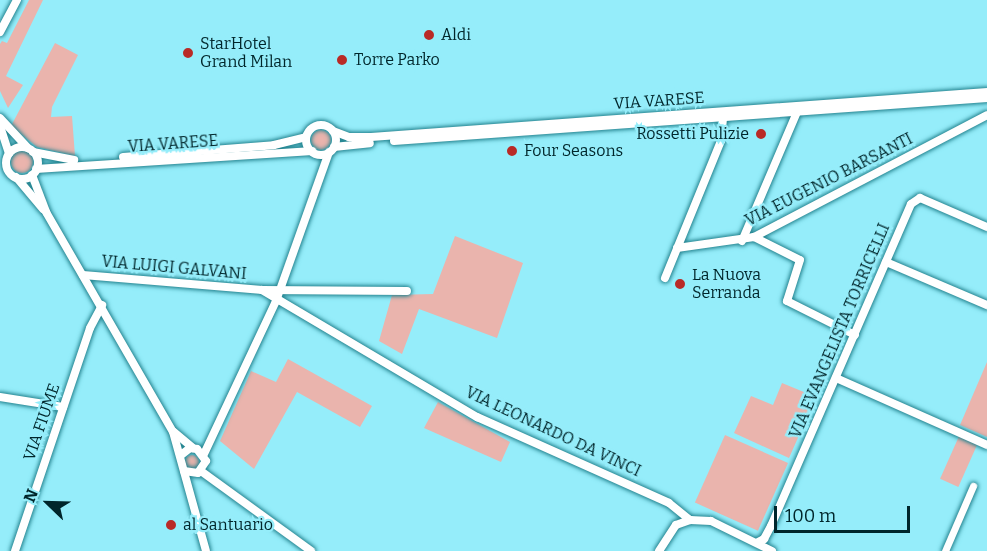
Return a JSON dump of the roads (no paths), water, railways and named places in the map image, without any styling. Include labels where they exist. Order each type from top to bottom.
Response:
[{"type":"street","points":[[0,32],[16,0]]},
{"type":"street","name":"VIA VARESE","points":[[333,131],[349,137],[371,137],[987,92]]},
{"type":"street","name":"VIA VARESE","points":[[332,149],[987,98]]},
{"type":"street","points":[[742,241],[796,112]]},
{"type":"street","name":"VIA EUGENIO BARSANTI","points":[[677,248],[742,241],[754,237],[987,115]]},
{"type":"street","points":[[665,278],[721,141],[723,117]]},
{"type":"street","points":[[0,118],[31,150],[34,172],[46,212]]},
{"type":"street","points":[[190,498],[204,454],[276,301],[332,149],[333,131],[319,125],[306,137],[323,172]]},
{"type":"street","points":[[0,126],[6,167],[46,212],[102,305],[173,432],[206,551]]},
{"type":"street","name":"VIA VARESE","points":[[31,150],[63,160],[87,159],[274,145],[306,137]]},
{"type":"street","points":[[5,157],[18,147],[31,150]]},
{"type":"street","points":[[314,153],[332,149]]},
{"type":"street","name":"VIA VARESE","points":[[34,172],[314,153]]},
{"type":"street","points":[[0,173],[14,176],[34,172]]},
{"type":"street","name":"VIA EVANGELISTA TORRICELLI","points":[[758,542],[764,539],[771,526],[914,200],[920,198],[987,227]]},
{"type":"street","points":[[754,237],[800,260],[787,302],[855,334]]},
{"type":"street","points":[[886,262],[987,305]]},
{"type":"street","name":"VIA LUIGI GALVANI","points":[[83,275],[262,290],[279,288],[407,291]]},
{"type":"street","name":"VIA LUIGI GALVANI","points":[[262,290],[276,301]]},
{"type":"street","name":"VIA LEONARDO DA VINCI","points":[[276,301],[477,417],[669,502],[690,520]]},
{"type":"street","name":"VIA FIUME","points":[[15,551],[63,407],[102,305]]},
{"type":"street","points":[[837,378],[987,446]]},
{"type":"street","points":[[0,397],[63,407]]},
{"type":"street","points":[[173,432],[204,454]]},
{"type":"street","points":[[181,455],[194,448]]},
{"type":"street","points":[[184,471],[200,470],[224,484],[311,551]]},
{"type":"street","points":[[945,551],[974,486]]},
{"type":"street","points":[[659,551],[676,525],[690,520],[711,521],[758,542],[772,551]]},
{"type":"place","name":"Aldi","points":[[429,35]]},
{"type":"place","name":"StarHotel Grand Milan","points":[[188,53]]},
{"type":"place","name":"Torre Parko","points":[[342,60]]},
{"type":"place","name":"Rossetti Pulizie","points":[[761,134]]},
{"type":"place","name":"Four Seasons","points":[[512,151]]},
{"type":"place","name":"La Nuova Serranda","points":[[680,284]]},
{"type":"place","name":"al Santuario","points":[[171,525]]}]
